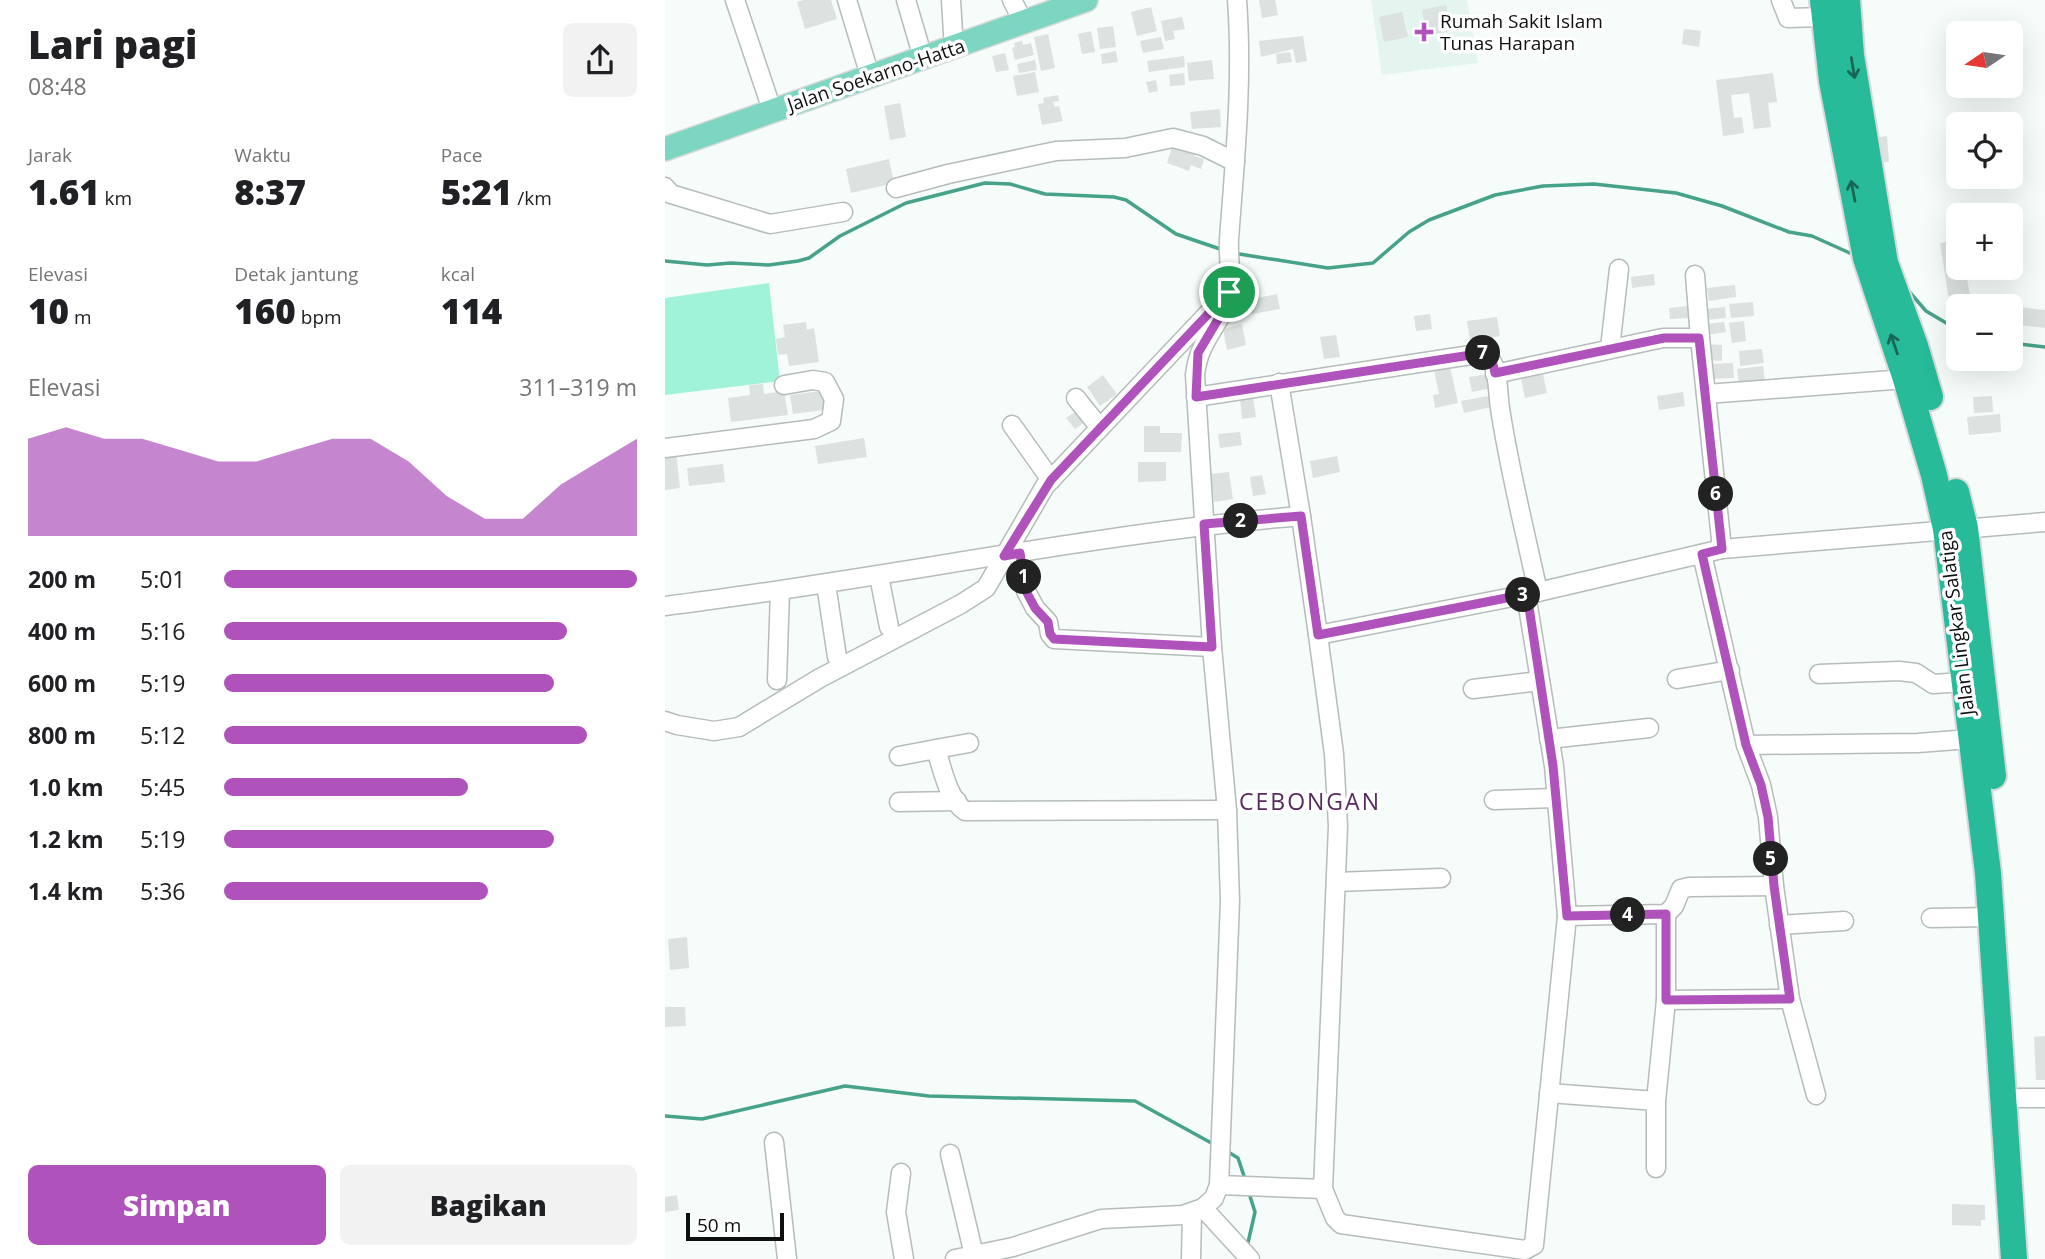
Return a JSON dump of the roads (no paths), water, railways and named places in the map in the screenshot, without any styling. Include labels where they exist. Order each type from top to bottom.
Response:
[{"type":"highway","name":"Jalan Lingkar Salatiga","points":[[1847,0],[1851,55],[1885,263],[1915,346],[1956,528],[2032,1098],[2031,1259]]},
{"type":"highway","name":"Jalan Lingkar Salatiga","points":[[1824,8],[1832,81],[1865,258],[1906,379],[1934,475],[1956,528],[1963,682],[1991,917],[2014,1259]]},
{"type":"main road","name":"Jalan Soekarno-Hatta","points":[[665,149],[954,49],[1084,0]]},
{"type":"street","points":[[735,0],[772,110]]},
{"type":"street","points":[[847,0],[870,76]]},
{"type":"street","points":[[906,0],[923,58]]},
{"type":"street","points":[[951,0],[954,49]]},
{"type":"street","points":[[1011,0],[1024,23]]},
{"type":"street","points":[[955,1259],[1013,1247],[1089,1221],[1180,1216],[1197,1210],[1214,1198],[1219,1185],[1230,901],[1227,810],[1212,647],[1196,397],[1198,353],[1220,316],[1229,292],[1241,64],[1237,0]]},
{"type":"street","points":[[1781,0],[1788,18],[1824,8]]},
{"type":"street","points":[[896,188],[958,171],[1056,151],[1125,148],[1173,138],[1203,146],[1235,162]]},
{"type":"street","points":[[665,187],[671,194],[770,224],[843,212]]},
{"type":"street","points":[[1610,348],[1619,269]]},
{"type":"street","points":[[1695,275],[1699,338],[1722,549]]},
{"type":"street","points":[[665,720],[677,725],[714,731],[739,727],[820,678],[961,604],[986,587],[1012,554],[1051,480],[1229,292]]},
{"type":"street","points":[[1495,373],[1664,338],[1699,338]]},
{"type":"street","points":[[1196,397],[1279,383],[1484,353],[1492,360],[1532,593],[1567,916],[1534,1245],[1530,1249],[1341,1224],[1335,1219],[1323,1189],[1338,826],[1334,754],[1301,516],[1279,383]]},
{"type":"street","points":[[1706,394],[1906,379]]},
{"type":"street","points":[[665,448],[814,429],[831,421],[834,399],[825,382],[813,380],[784,385]]},
{"type":"street","points":[[1076,398],[1100,428]]},
{"type":"street","points":[[1012,425],[1051,480]]},
{"type":"street","points":[[665,606],[780,592],[1204,524],[1301,516]]},
{"type":"street","points":[[1318,635],[1532,593],[1722,549],[2045,522]]},
{"type":"street","points":[[1012,554],[1026,591],[1035,608],[1048,622],[1050,634],[1054,639],[1212,647]]},
{"type":"street","points":[[1702,554],[1746,745],[1761,785],[1768,817],[1774,886],[1790,999],[1817,1095]]},
{"type":"street","points":[[879,576],[889,627]]},
{"type":"street","points":[[826,584],[837,657]]},
{"type":"street","points":[[777,680],[780,592]]},
{"type":"street","points":[[1677,679],[1730,670]]},
{"type":"street","points":[[1819,674],[1899,671],[1916,673],[1933,684],[1963,682]]},
{"type":"street","points":[[1473,689],[1540,681]]},
{"type":"street","points":[[1549,739],[1649,728]]},
{"type":"street","points":[[1746,745],[1918,743],[1970,739]]},
{"type":"street","points":[[899,756],[969,743]]},
{"type":"street","points":[[936,749],[946,781],[965,811],[1227,810]]},
{"type":"street","points":[[1494,800],[1556,799]]},
{"type":"street","points":[[899,802],[957,801]]},
{"type":"street","points":[[1336,882],[1441,878]]},
{"type":"street","points":[[1567,916],[1666,914],[1674,906],[1681,890],[1689,887],[1774,886]]},
{"type":"street","points":[[1656,1168],[1656,1101],[1666,1000],[1666,914]]},
{"type":"street","points":[[1931,918],[1991,917]]},
{"type":"street","points":[[1779,925],[1844,921]]},
{"type":"street","points":[[1666,1000],[1790,999]]},
{"type":"street","points":[[1549,1093],[1656,1101]]},
{"type":"street","points":[[774,1142],[787,1259]]},
{"type":"street","points":[[950,1154],[974,1255]]},
{"type":"street","points":[[901,1173],[896,1212],[904,1259]]},
{"type":"street","points":[[1219,1185],[1323,1189]]},
{"type":"street","points":[[1197,1210],[1246,1256]]},
{"type":"street","points":[[1191,1259],[1197,1210]]},
{"type":"waterway","points":[[665,261],[707,265],[769,265],[798,261],[809,258],[840,236],[906,203],[985,183],[1010,184],[1045,194],[1114,197],[1126,200],[1176,234],[1223,250]]},
{"type":"waterway","points":[[1233,253],[1328,268],[1373,263],[1409,232],[1429,220],[1495,195],[1543,186],[1594,184],[1676,193],[1722,206],[1789,232],[1812,236],[1852,254]]},
{"type":"waterway","points":[[1906,288],[1926,311],[1946,323]]},
{"type":"waterway","points":[[2023,344],[2045,347]]},
{"type":"waterway","points":[[665,1116],[702,1119],[845,1086],[929,1096],[1135,1101],[1215,1145]]},
{"type":"waterway","points":[[1225,1150],[1238,1158],[1245,1179]]},
{"type":"waterway","points":[[1247,1247],[1255,1212],[1249,1193]]},
{"type":"place","name":"Rumah Sakit Islam Tunas Harapan","points":[[1424,32]]},
{"type":"district","name":"CEBONGAN","points":[[1310,801]]}]
